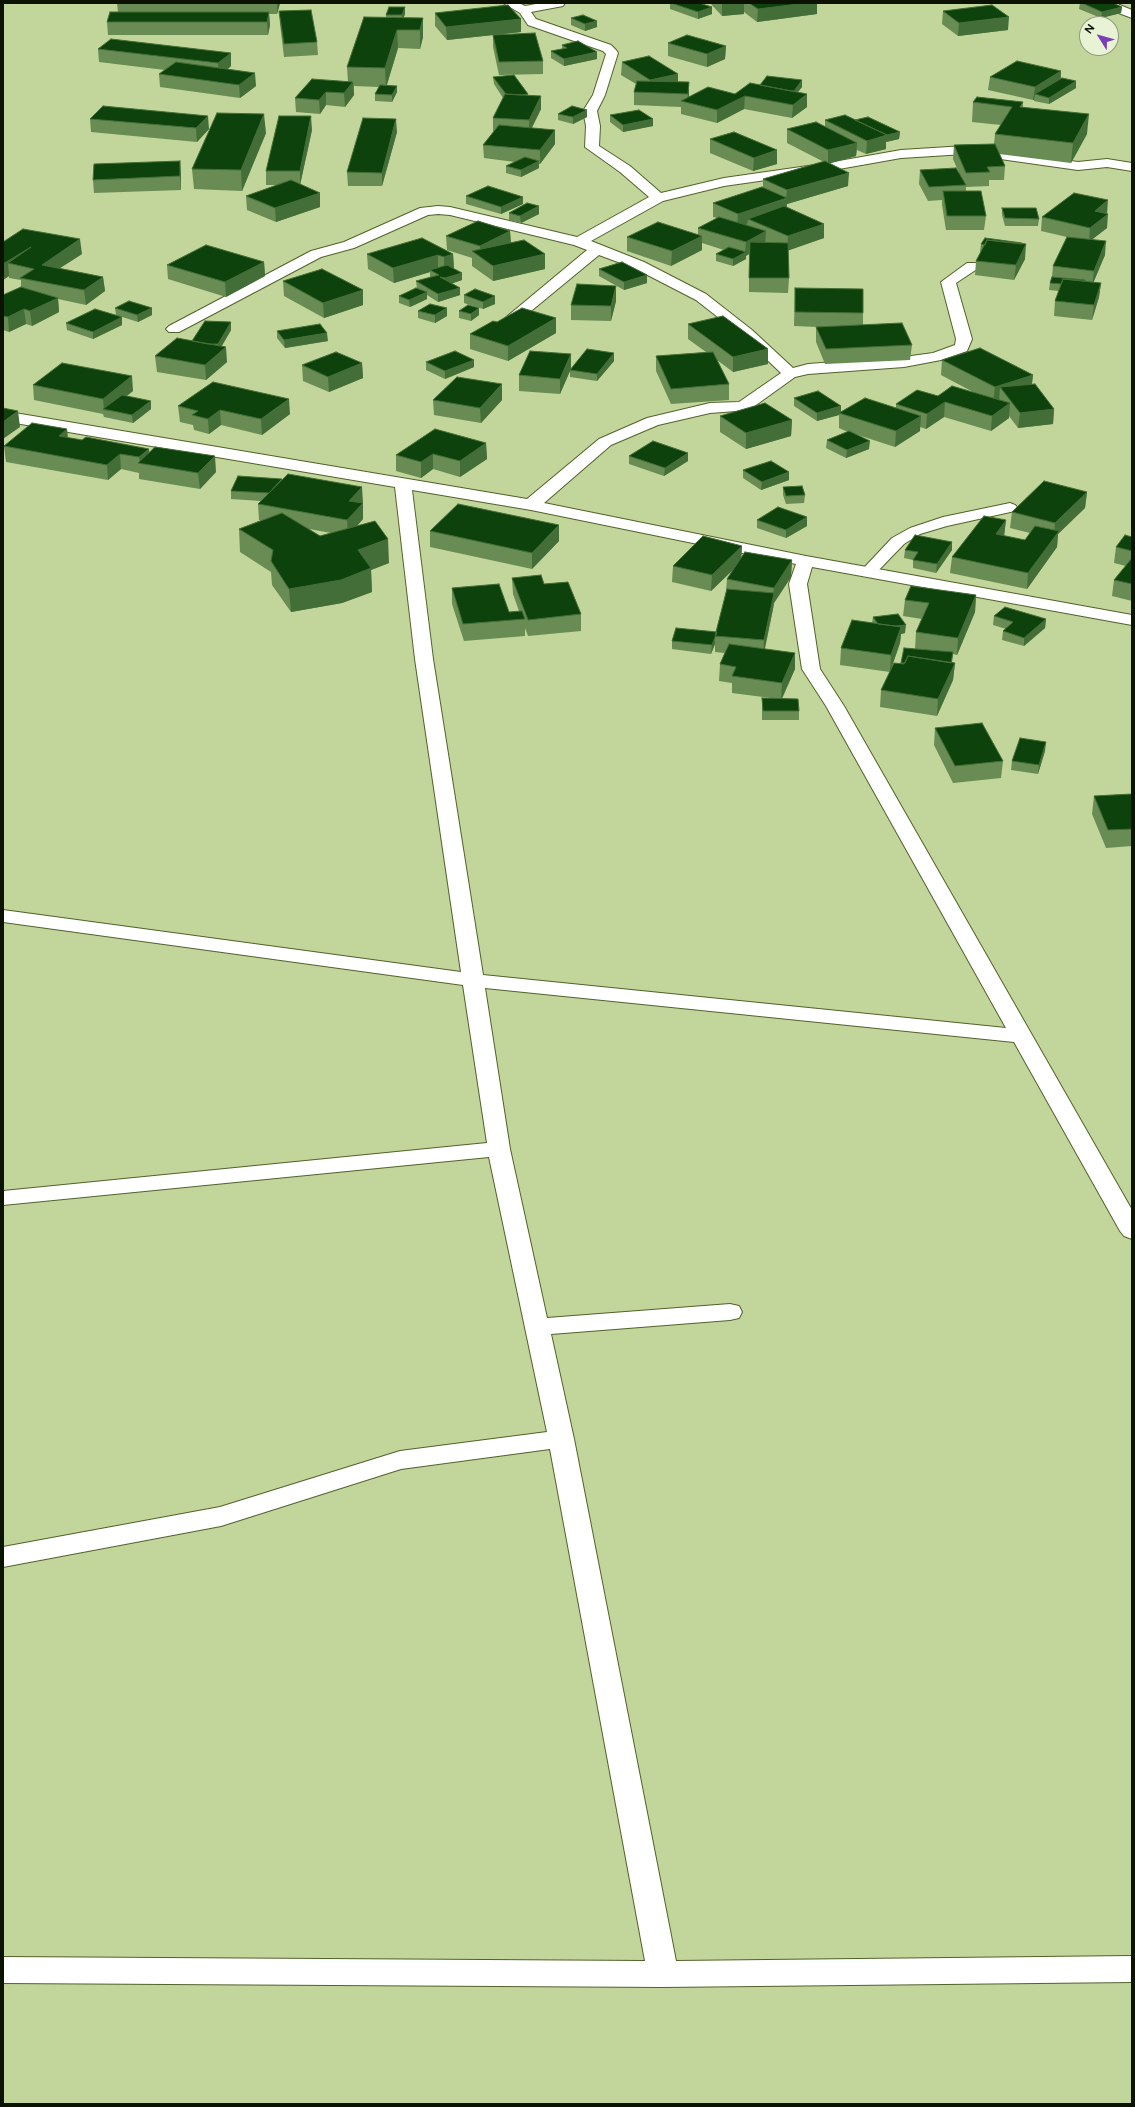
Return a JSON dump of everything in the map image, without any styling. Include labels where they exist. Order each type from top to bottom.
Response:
[{"type":"street","points":[[509,3],[524,10],[532,22],[607,48],[612,53],[599,95],[590,111],[593,126],[592,147],[625,169],[658,198]]},
{"type":"street","points":[[524,10],[559,3]]},
{"type":"street","points":[[1104,3],[1132,14]]},
{"type":"street","points":[[579,242],[658,198],[724,182],[822,168],[901,154],[965,150],[1078,166],[1107,163],[1132,167]]},
{"type":"street","points":[[174,329],[306,258],[330,249],[349,245],[424,212],[450,211],[579,242],[639,265],[702,297],[747,333],[790,373]]},
{"type":"street","points":[[499,331],[597,249]]},
{"type":"street","points":[[531,505],[605,442],[653,421],[710,408],[743,407],[790,373],[808,369],[904,362],[936,357],[962,348],[964,339],[948,282],[972,266]]},
{"type":"street","points":[[3,416],[531,505],[806,561],[1132,620]]},
{"type":"street","points":[[403,484],[424,659],[499,1149],[562,1439],[663,1974]]},
{"type":"street","points":[[806,561],[798,584],[811,669],[835,706],[1132,1231]]},
{"type":"street","points":[[3,916],[474,980],[1022,1036]]},
{"type":"street","points":[[3,1198],[499,1149]]},
{"type":"street","points":[[537,1327],[730,1312]]},
{"type":"street","points":[[3,1558],[221,1516],[400,1460],[562,1439]]},
{"type":"street","points":[[3,1970],[663,1974],[1132,1969]]},
{"type":"lane","points":[[868,572],[898,541],[915,531],[943,522],[1010,508]]},
{"type":"building","points":[[671,3],[699,3],[712,7],[698,12]]},
{"type":"building","points":[[749,3],[807,3],[758,9]]},
{"type":"building","points":[[1082,3],[1113,3],[1122,7],[1102,12]]},
{"type":"building","points":[[508,5],[521,19],[446,27],[435,13]]},
{"type":"building","points":[[992,5],[1009,17],[959,23],[943,11]]},
{"type":"building","points":[[389,7],[405,7],[402,15],[386,15]]},
{"type":"building","points":[[311,10],[317,42],[284,44],[279,11]]},
{"type":"building","points":[[110,12],[269,12],[267,22],[107,22]]},
{"type":"building","points":[[583,15],[597,21],[585,24],[571,18]]},
{"type":"building","points":[[364,17],[423,18],[420,30],[397,30],[385,68],[347,67]]},
{"type":"building","points":[[535,33],[543,61],[499,62],[493,35]]},
{"type":"building","points":[[687,35],[726,46],[707,54],[668,43]]},
{"type":"building","points":[[111,39],[231,53],[218,63],[98,49]]},
{"type":"building","points":[[578,41],[597,52],[564,59],[551,51],[567,48],[562,45]]},
{"type":"building","points":[[649,56],[678,74],[650,80],[622,62]]},
{"type":"building","points":[[1017,61],[1061,71],[1035,87],[990,77]]},
{"type":"building","points":[[176,62],[255,73],[239,85],[159,74]]},
{"type":"building","points":[[514,75],[528,94],[506,94],[493,77]]},
{"type":"building","points":[[767,76],[802,80],[794,91],[791,91],[760,85]]},
{"type":"building","points":[[1062,78],[1076,81],[1049,98],[1035,94]]},
{"type":"building","points":[[312,79],[353,82],[344,93],[326,92],[319,100],[295,98]]},
{"type":"building","points":[[637,81],[689,82],[688,94],[634,92]]},
{"type":"building","points":[[750,83],[807,94],[793,105],[745,96],[717,110],[681,101],[708,87],[735,94]]},
{"type":"building","points":[[380,85],[397,86],[392,95],[375,94]]},
{"type":"building","points":[[505,94],[541,96],[529,120],[493,118]]},
{"type":"building","points":[[977,97],[1023,102],[1020,107],[1089,114],[1073,143],[995,134],[1012,107],[973,102]]},
{"type":"building","points":[[103,106],[208,116],[196,128],[90,119]]},
{"type":"building","points":[[572,106],[587,110],[573,117],[558,114]]},
{"type":"building","points":[[639,110],[653,119],[623,125],[610,115]]},
{"type":"building","points":[[217,113],[264,114],[241,170],[192,169]]},
{"type":"building","points":[[845,115],[887,135],[867,141],[825,120]]},
{"type":"building","points":[[279,116],[311,116],[300,171],[266,171]]},
{"type":"building","points":[[868,117],[900,132],[887,135],[855,120]]},
{"type":"building","points":[[363,118],[396,119],[382,173],[347,172]]},
{"type":"building","points":[[816,122],[857,143],[828,150],[787,129]]},
{"type":"building","points":[[499,125],[555,130],[540,150],[483,145]]},
{"type":"building","points":[[734,132],[777,150],[754,158],[710,139]]},
{"type":"building","points":[[995,144],[1005,166],[987,167],[990,172],[966,173],[954,145]]},
{"type":"building","points":[[525,157],[539,161],[521,170],[506,166]]},
{"type":"building","points":[[180,161],[180,176],[93,180],[94,164]]},
{"type":"building","points":[[825,161],[849,173],[787,190],[763,179]]},
{"type":"building","points":[[956,168],[966,185],[929,187],[920,170]]},
{"type":"building","points":[[291,180],[320,193],[275,208],[246,196]]},
{"type":"building","points":[[488,186],[523,197],[501,207],[466,196]]},
{"type":"building","points":[[762,187],[787,198],[738,214],[713,203]]},
{"type":"building","points":[[943,191],[981,191],[986,216],[947,216]]},
{"type":"building","points":[[1074,193],[1108,200],[1095,211],[1108,214],[1090,228],[1042,217]]},
{"type":"building","points":[[527,203],[539,206],[520,216],[509,213]]},
{"type":"building","points":[[784,206],[824,224],[788,236],[748,219]]},
{"type":"building","points":[[1002,208],[1036,208],[1039,219],[1005,218]]},
{"type":"building","points":[[719,217],[766,231],[746,242],[698,228]]},
{"type":"building","points":[[478,221],[510,231],[480,246],[446,236]]},
{"type":"building","points":[[658,222],[702,236],[672,251],[627,237]]},
{"type":"building","points":[[23,229],[80,239],[42,265],[103,277],[84,290],[20,278],[34,269],[8,263],[31,247],[3,264],[3,242]]},
{"type":"building","points":[[1067,237],[1106,241],[1094,271],[1053,266]]},
{"type":"building","points":[[422,238],[453,254],[444,257],[438,255],[393,268],[367,254]]},
{"type":"building","points":[[985,238],[1022,244],[987,240],[985,245],[981,244]]},
{"type":"building","points":[[524,240],[545,254],[493,266],[472,251]]},
{"type":"building","points":[[987,240],[1026,244],[1016,265],[976,261]]},
{"type":"building","points":[[750,242],[788,243],[789,278],[749,278]]},
{"type":"building","points":[[206,245],[264,262],[225,282],[167,265]]},
{"type":"building","points":[[729,247],[746,252],[733,259],[716,254]]},
{"type":"building","points":[[622,262],[647,275],[624,282],[599,269]]},
{"type":"building","points":[[447,265],[462,273],[445,278],[440,277],[460,288],[438,294],[416,281],[439,275],[430,270]]},
{"type":"building","points":[[322,269],[363,290],[323,303],[283,281]]},
{"type":"building","points":[[1052,277],[1085,281],[1063,279],[1061,284],[1050,283]]},
{"type":"building","points":[[1063,279],[1101,283],[1094,305],[1055,301]]},
{"type":"building","points":[[577,284],[616,286],[611,306],[571,305]]},
{"type":"building","points":[[21,287],[58,298],[30,311],[24,309],[8,317],[3,316],[3,295]]},
{"type":"building","points":[[416,288],[427,292],[409,300],[399,296]]},
{"type":"building","points":[[795,288],[863,289],[863,313],[795,312]]},
{"type":"building","points":[[475,289],[495,296],[483,302],[464,295]]},
{"type":"building","points":[[129,301],[152,308],[137,315],[115,308]]},
{"type":"building","points":[[430,304],[447,308],[435,315],[418,311]]},
{"type":"building","points":[[468,305],[479,308],[471,314],[459,311]]},
{"type":"building","points":[[522,308],[556,318],[508,346],[470,334],[493,321],[497,322]]},
{"type":"building","points":[[95,309],[122,317],[93,332],[66,323]]},
{"type":"building","points":[[723,316],[768,349],[733,357],[688,324]]},
{"type":"building","points":[[205,321],[231,322],[218,344],[192,341]]},
{"type":"building","points":[[902,323],[912,345],[826,349],[816,327]]},
{"type":"building","points":[[320,324],[327,333],[284,340],[277,331]]},
{"type":"building","points":[[177,338],[226,347],[205,365],[155,356]]},
{"type":"building","points":[[980,348],[1033,375],[995,387],[942,360]]},
{"type":"building","points":[[587,349],[614,353],[597,374],[570,370]]},
{"type":"building","points":[[455,351],[474,360],[445,371],[426,362]]},
{"type":"building","points":[[530,351],[571,354],[560,379],[519,375]]},
{"type":"building","points":[[336,352],[362,363],[328,377],[302,365]]},
{"type":"building","points":[[713,352],[729,384],[671,389],[656,356]]},
{"type":"building","points":[[62,363],[132,376],[103,399],[33,385]]},
{"type":"building","points":[[457,377],[502,384],[480,408],[433,400]]},
{"type":"building","points":[[213,382],[289,399],[261,419],[220,410],[208,419],[192,415],[198,411],[178,406]]},
{"type":"building","points":[[1035,384],[1054,409],[1020,413],[1000,387]]},
{"type":"building","points":[[952,386],[1010,403],[992,416],[945,402],[927,414],[896,404],[917,390],[938,396]]},
{"type":"building","points":[[818,391],[841,406],[817,413],[794,398]]},
{"type":"building","points":[[122,395],[151,401],[132,415],[103,409]]},
{"type":"building","points":[[865,398],[921,416],[896,431],[839,413]]},
{"type":"building","points":[[765,403],[792,420],[746,433],[720,416]]},
{"type":"building","points":[[3,408],[18,411],[3,422]]},
{"type":"building","points":[[32,423],[67,429],[59,436],[82,440],[86,437],[149,449],[139,457],[120,454],[107,465],[4,446]]},
{"type":"building","points":[[435,429],[486,443],[460,461],[433,454],[421,462],[396,455]]},
{"type":"building","points":[[849,431],[870,441],[847,450],[827,440]]},
{"type":"building","points":[[653,441],[688,453],[665,468],[629,456]]},
{"type":"building","points":[[155,447],[215,456],[198,473],[138,463]]},
{"type":"building","points":[[771,461],[789,472],[762,482],[743,470]]},
{"type":"building","points":[[288,474],[362,487],[349,501],[363,503],[347,520],[258,504]]},
{"type":"building","points":[[238,476],[282,479],[269,493],[231,491]]},
{"type":"building","points":[[1044,481],[1087,492],[1055,523],[1012,512]]},
{"type":"building","points":[[802,486],[805,495],[786,496],[783,487]]},
{"type":"building","points":[[458,504],[559,525],[532,553],[430,531]]},
{"type":"building","points":[[778,507],[807,517],[786,530],[757,520]]},
{"type":"building","points":[[282,513],[320,536],[375,521],[388,539],[358,550],[371,568],[341,580],[289,589],[271,561],[273,550],[239,529]]},
{"type":"building","points":[[984,516],[1006,520],[996,534],[1025,540],[1035,526],[1059,531],[1028,573],[952,557]]},
{"type":"building","points":[[915,535],[952,542],[937,564],[913,560],[918,552],[905,550]]},
{"type":"building","points":[[1125,535],[1132,537],[1132,551],[1116,547]]},
{"type":"building","points":[[703,536],[742,546],[712,575],[673,566]]},
{"type":"building","points":[[745,552],[792,560],[774,588],[727,579]]},
{"type":"building","points":[[1132,558],[1132,584],[1114,580]]},
{"type":"building","points":[[541,575],[544,584],[568,582],[581,614],[528,620],[512,578]]},
{"type":"building","points":[[499,584],[509,612],[522,611],[525,619],[463,624],[452,588]]},
{"type":"building","points":[[911,586],[976,595],[958,638],[916,632],[929,603],[905,600]]},
{"type":"building","points":[[727,589],[774,593],[764,640],[715,636]]},
{"type":"building","points":[[1005,607],[1046,619],[1024,638],[1003,631],[1013,622],[994,616]]},
{"type":"building","points":[[898,614],[906,625],[896,626],[878,624],[873,617]]},
{"type":"building","points":[[852,620],[901,627],[891,655],[841,648]]},
{"type":"building","points":[[676,628],[717,632],[712,645],[672,641]]},
{"type":"building","points":[[729,644],[795,653],[782,683],[732,676],[736,667],[720,664]]},
{"type":"building","points":[[904,648],[953,652],[951,663],[908,656],[905,663],[901,663]]},
{"type":"building","points":[[908,656],[955,663],[938,699],[881,690],[894,663],[904,664]]},
{"type":"building","points":[[762,698],[798,699],[799,711],[763,711]]},
{"type":"building","points":[[982,723],[1003,761],[955,766],[935,728]]},
{"type":"building","points":[[1020,738],[1046,742],[1039,765],[1012,761]]},
{"type":"building","points":[[1132,794],[1132,829],[1108,830],[1094,796]]}]
